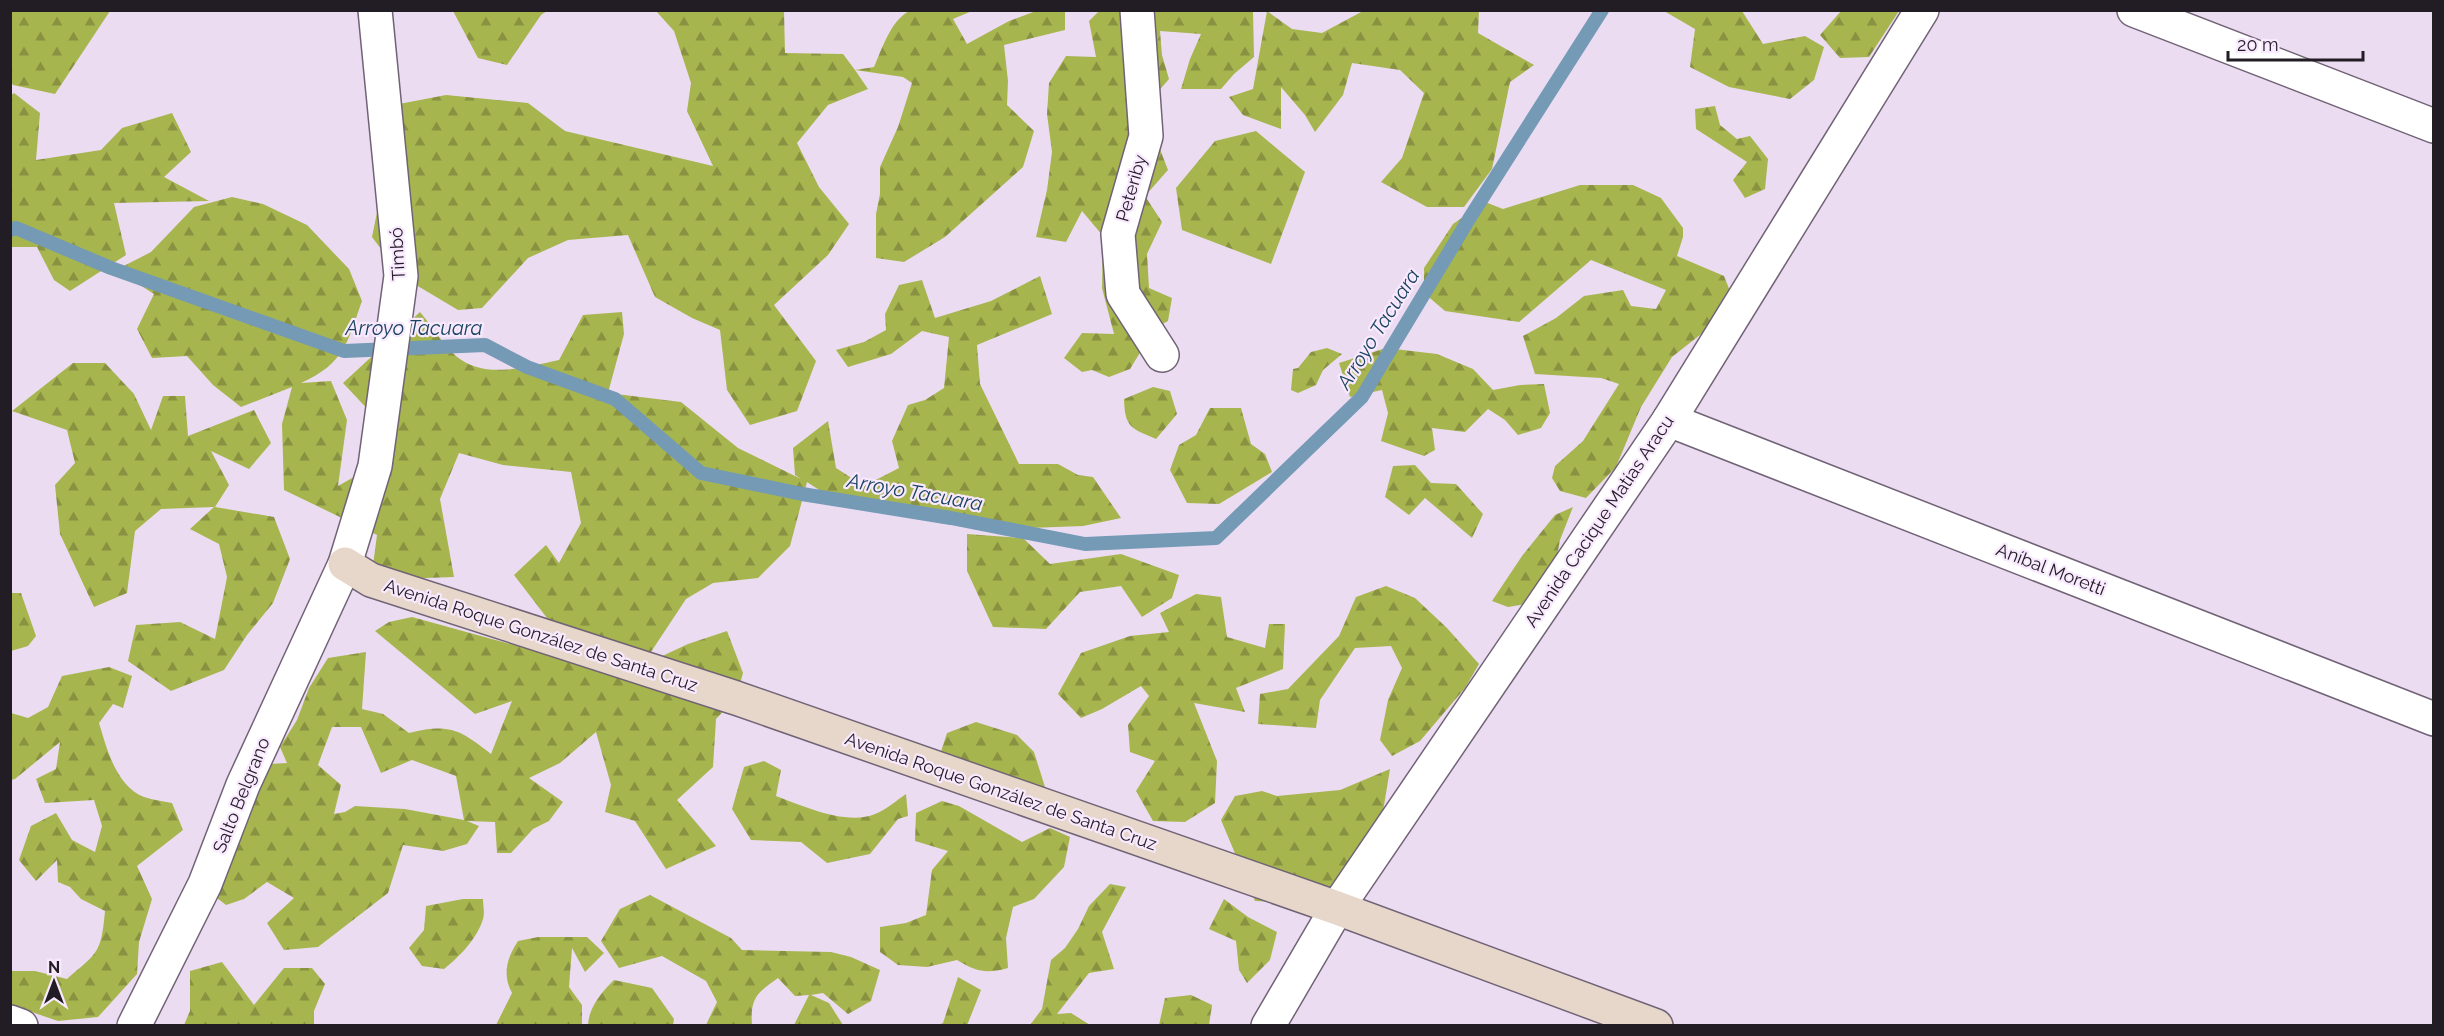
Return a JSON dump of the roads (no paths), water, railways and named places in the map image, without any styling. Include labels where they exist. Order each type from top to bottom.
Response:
[{"type":"main road","name":"Avenida Roque González de Santa Cruz","points":[[345,564],[371,580],[736,698],[1336,908],[1656,1026]]},
{"type":"street","name":"Timbó","points":[[345,564],[375,465],[401,276],[375,10]]},
{"type":"street","name":"Peteriby","points":[[1137,10],[1146,136],[1118,234],[1124,294],[1162,355]]},
{"type":"street","name":"Avenida Cacique Matías Aracu","points":[[1268,1026],[1336,908],[1669,420],[1922,10]]},
{"type":"street","points":[[2134,10],[2433,126]]},
{"type":"street","name":"Aníbal Moretti","points":[[1669,420],[2433,719]]},
{"type":"street","name":"Salto Belgrano","points":[[135,1026],[205,884],[243,784],[345,564]]},
{"type":"street","points":[[10,1022],[21,1026]]},
{"type":"waterway","name":"Arroyo Tacuara","points":[[10,230],[16,228],[111,268],[344,351],[485,345],[527,367],[615,399],[701,473],[802,494],[951,518],[1085,544],[1216,538],[1362,397],[1469,219],[1602,10]]}]
